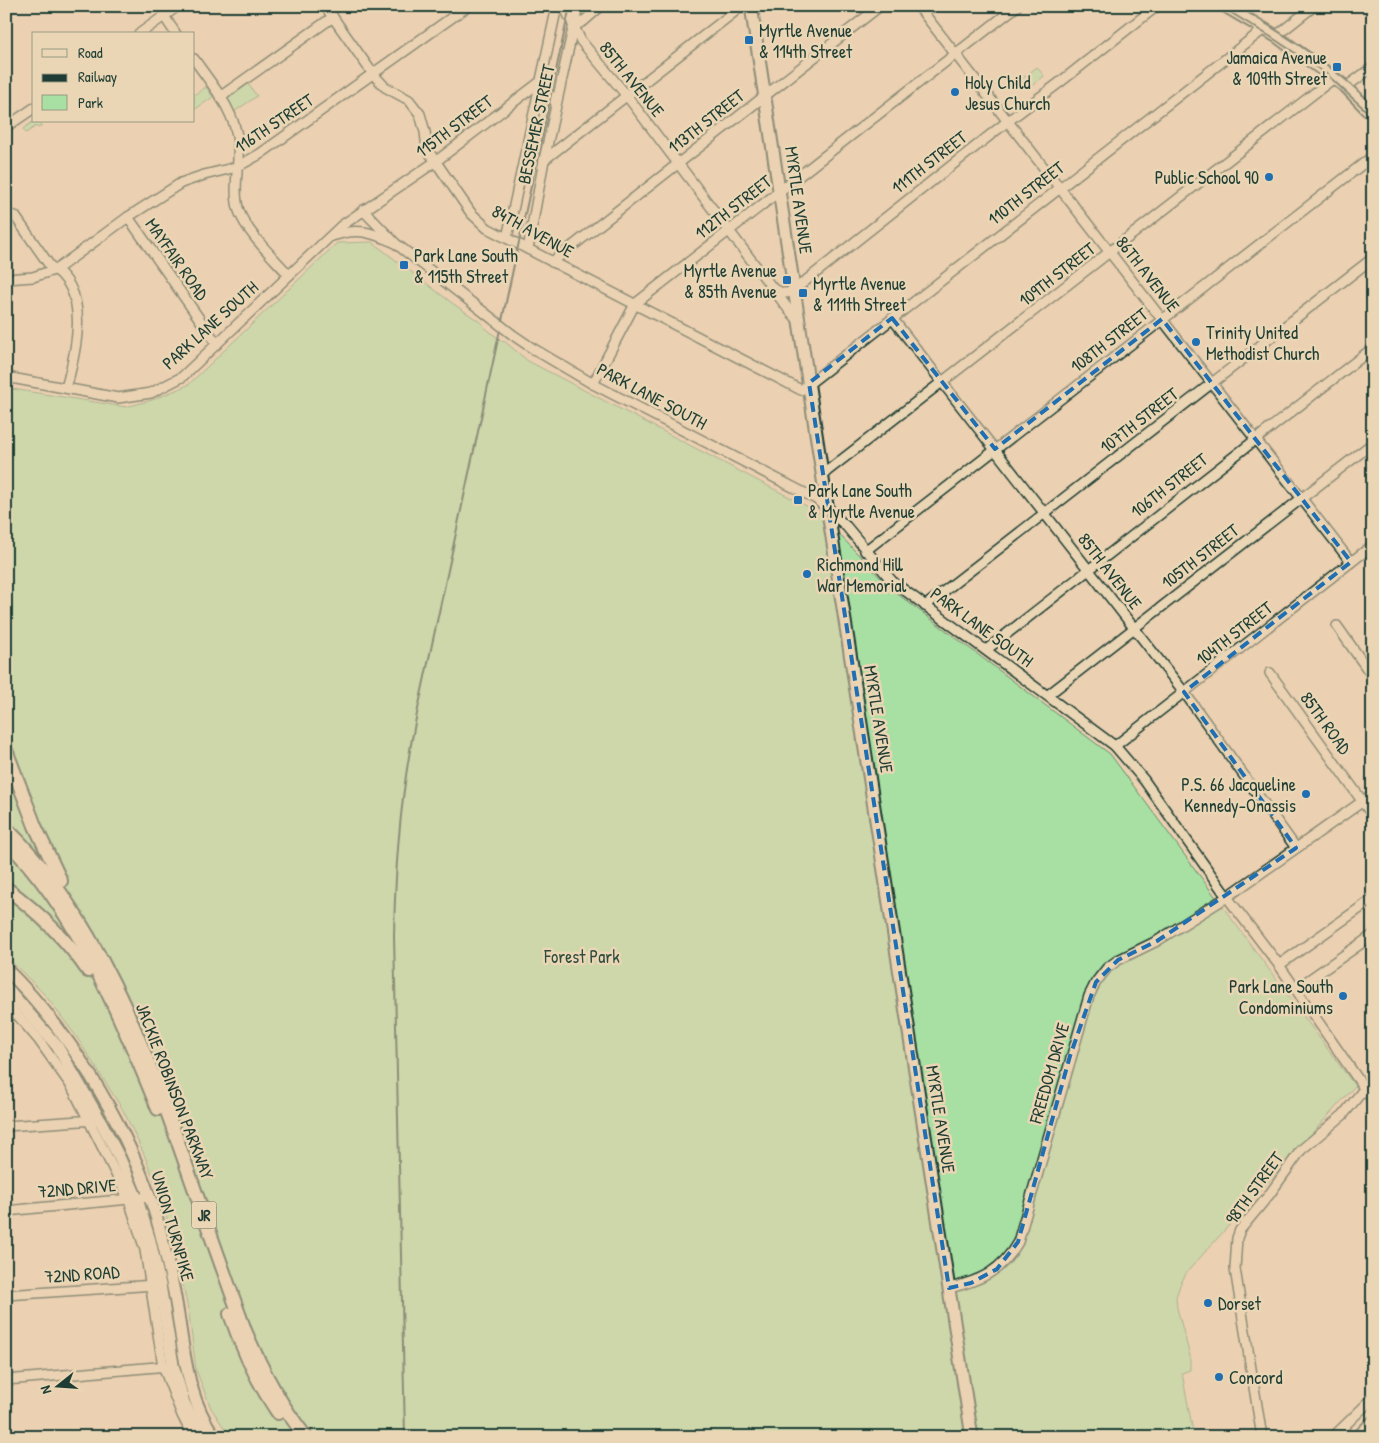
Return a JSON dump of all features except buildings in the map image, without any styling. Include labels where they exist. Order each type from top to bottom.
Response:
[{"type":"highway","points":[[6,750],[35,826],[51,862],[73,902],[78,920]]},
{"type":"highway","name":"JACKIE ROBINSON PARKWAY","points":[[6,828],[38,862],[58,888],[78,920],[116,990],[156,1080],[246,1333],[259,1364],[288,1414],[306,1437]]},
{"type":"highway","name":"JACKIE ROBINSON PARKWAY","points":[[6,841],[41,881],[65,916],[105,988],[143,1072],[175,1150],[239,1340],[261,1387],[286,1426],[296,1437]]},
{"type":"highway","points":[[7,889],[40,915],[77,955],[102,994],[143,1072]]},
{"type":"main road","name":"MYRTLE AVENUE","points":[[751,6],[822,476],[972,1437]]},
{"type":"main road","points":[[1225,6],[1276,36],[1334,78],[1346,87],[1373,115]]},
{"type":"main road","name":"UNION TURNPIKE","points":[[6,969],[52,1020],[94,1082],[125,1136],[150,1197],[172,1279],[186,1366],[201,1412],[215,1437]]},
{"type":"main road","name":"UNION TURNPIKE","points":[[6,987],[57,1046],[95,1120],[120,1159],[133,1200],[150,1241],[168,1366],[184,1403],[202,1437]]},
{"type":"main road","points":[[1358,1437],[1373,1422]]},
{"type":"street","points":[[142,32],[178,6]]},
{"type":"street","name":"84TH AVENUE","points":[[325,6],[373,74],[386,87],[409,100],[420,114],[427,149],[471,213],[487,228],[801,390],[809,383]]},
{"type":"street","name":"116TH STREET","points":[[6,279],[32,277],[57,269],[128,217],[181,183],[237,167],[260,154],[468,6]]},
{"type":"street","points":[[507,238],[557,6]]},
{"type":"street","name":"85TH AVENUE","points":[[564,6],[581,41],[626,96],[799,321]]},
{"type":"street","name":"BESSEMER STREET","points":[[528,249],[544,160],[578,6]]},
{"type":"street","points":[[574,26],[584,21],[601,6]]},
{"type":"street","points":[[544,160],[742,6]]},
{"type":"street","name":"113TH STREET","points":[[552,262],[880,6]]},
{"type":"street","name":"86TH AVENUE","points":[[918,6],[1351,562]]},
{"type":"street","name":"112TH STREET","points":[[593,384],[635,304],[1017,6]]},
{"type":"street","name":"111TH STREET","points":[[794,290],[1157,6]]},
{"type":"street","points":[[1276,36],[1314,6]]},
{"type":"street","points":[[164,16],[175,32]]},
{"type":"street","points":[[220,97],[333,17]]},
{"type":"street","name":"110TH STREET","points":[[809,383],[1264,29]]},
{"type":"street","points":[[195,60],[220,97],[235,126],[238,144],[236,200],[240,212],[254,234],[289,275]]},
{"type":"street","points":[[1346,87],[1373,67]]},
{"type":"street","name":"109TH STREET","points":[[822,476],[1334,78]]},
{"type":"street","points":[[540,82],[556,103]]},
{"type":"street","name":"115TH STREET","points":[[363,210],[435,162],[540,82]]},
{"type":"street","points":[[6,127],[32,109]]},
{"type":"street","name":"108TH STREET","points":[[865,551],[1373,156]]},
{"type":"street","name":"PARK LANE SOUTH","points":[[6,377],[118,398],[151,393],[182,377],[329,237],[363,210],[395,243],[532,348],[593,384],[816,499],[846,526],[892,581],[1115,746],[1144,780],[1296,989],[1373,1101]]},
{"type":"street","points":[[6,214],[15,216],[50,266],[57,269],[68,284],[74,298],[79,321],[75,355],[66,388]]},
{"type":"street","name":"MAYFAIR ROAD","points":[[128,217],[217,344]]},
{"type":"street","name":"PARK LANE SOUTH","points":[[329,237],[349,231],[366,231],[395,243]]},
{"type":"street","name":"107TH STREET","points":[[925,606],[1373,258]]},
{"type":"street","points":[[772,288],[788,294],[794,290]]},
{"type":"street","name":"85TH AVENUE","points":[[892,318],[1184,692],[1296,848]]},
{"type":"street","name":"106TH STREET","points":[[986,650],[1373,348]]},
{"type":"street","name":"105TH STREET","points":[[1048,695],[1373,443]]},
{"type":"street","name":"104TH STREET","points":[[1115,746],[1373,545]]},
{"type":"street","points":[[1337,626],[1373,677]]},
{"type":"street","name":"85TH ROAD","points":[[1270,673],[1373,816]]},
{"type":"street","name":"FREEDOM DRIVE","points":[[949,1288],[971,1283],[997,1270],[1013,1252],[1018,1242],[1089,996],[1096,982],[1107,968],[1118,960],[1157,941],[1227,896],[1373,794]]},
{"type":"street","points":[[1278,965],[1373,900]]},
{"type":"street","points":[[1296,989],[1373,935]]},
{"type":"street","name":"UNION TURNPIKE","points":[[6,1002],[44,1047],[95,1120]]},
{"type":"street","name":"98TH STREET","points":[[1262,1437],[1235,1269],[1237,1238],[1240,1230],[1269,1195],[1301,1150],[1343,1115],[1373,1078]]},
{"type":"street","points":[[6,1126],[95,1120]]},
{"type":"street","name":"72ND DRIVE","points":[[6,1211],[150,1197]]},
{"type":"street","name":"72ND ROAD","points":[[6,1295],[156,1285]]},
{"type":"street","name":"UNION TURNPIKE","points":[[168,1366],[182,1415],[193,1437]]},
{"type":"street","points":[[6,1380],[186,1366]]},
{"type":"street","points":[[1334,1437],[1373,1398]]},
{"type":"highlighted area","points":[[892,318],[995,449],[1162,319],[1351,562],[1184,692],[1296,848],[1157,941],[1118,960],[1096,982],[1070,1056],[1018,1242],[997,1269],[971,1283],[949,1288],[809,383]]},
{"type":"green space","points":[[1037,67],[1044,76],[1029,88],[1022,79]]},
{"type":"green space","points":[[248,84],[257,96],[234,112],[227,100]]},
{"type":"green space","points":[[206,87],[213,97],[195,109],[195,94]]},
{"type":"green space","points":[[33,122],[40,122],[42,125],[38,128],[36,126],[26,133],[23,129]]},
{"type":"green space","name":"Forest Park","points":[[372,242],[452,303],[483,324],[484,327],[528,361],[818,512],[891,589],[1110,754],[1355,1086],[1187,1272],[1180,1285],[1176,1297],[1177,1308],[1190,1356],[1190,1370],[1182,1373],[1194,1437],[230,1437],[211,1408],[196,1370],[189,1314],[174,1240],[156,1184],[143,1152],[123,1110],[76,1036],[45,995],[6,956],[6,388],[126,407],[152,400],[188,385],[337,243]]},
{"type":"railway","points":[[405,1437],[394,936],[397,855],[402,802],[415,723],[570,6]]},
{"type":"railway","points":[[1220,6],[1325,73],[1373,117]]},
{"type":"railway","points":[[1237,6],[1291,39],[1325,63],[1373,105]]},
{"type":"place","name":"Myrtle Avenue & 114th Street","points":[[749,40]]},
{"type":"place","name":"Jamaica Avenue & 109th Street","points":[[1337,67]]},
{"type":"place","name":"Holy Child Jesus Church","points":[[955,92]]},
{"type":"place","name":"Public School 90","points":[[1269,177]]},
{"type":"place","name":"Park Lane South & 115th Street","points":[[404,265]]},
{"type":"place","name":"Myrtle Avenue & 85th Avenue","points":[[787,280]]},
{"type":"place","name":"Myrtle Avenue & 111th Street","points":[[803,293]]},
{"type":"place","name":"Trinity United Methodist Church","points":[[1196,342]]},
{"type":"place","name":"Park Lane South & Myrtle Avenue","points":[[798,500]]},
{"type":"place","name":"Richmond Hill War Memorial","points":[[807,574]]},
{"type":"place","name":"P.S. 66 Jacqueline Kennedy-Onassis","points":[[1306,794]]},
{"type":"place","name":"Park Lane South Condominiums","points":[[1343,996]]},
{"type":"place","name":"Dorset","points":[[1208,1303]]},
{"type":"place","name":"Concord","points":[[1219,1377]]}]
